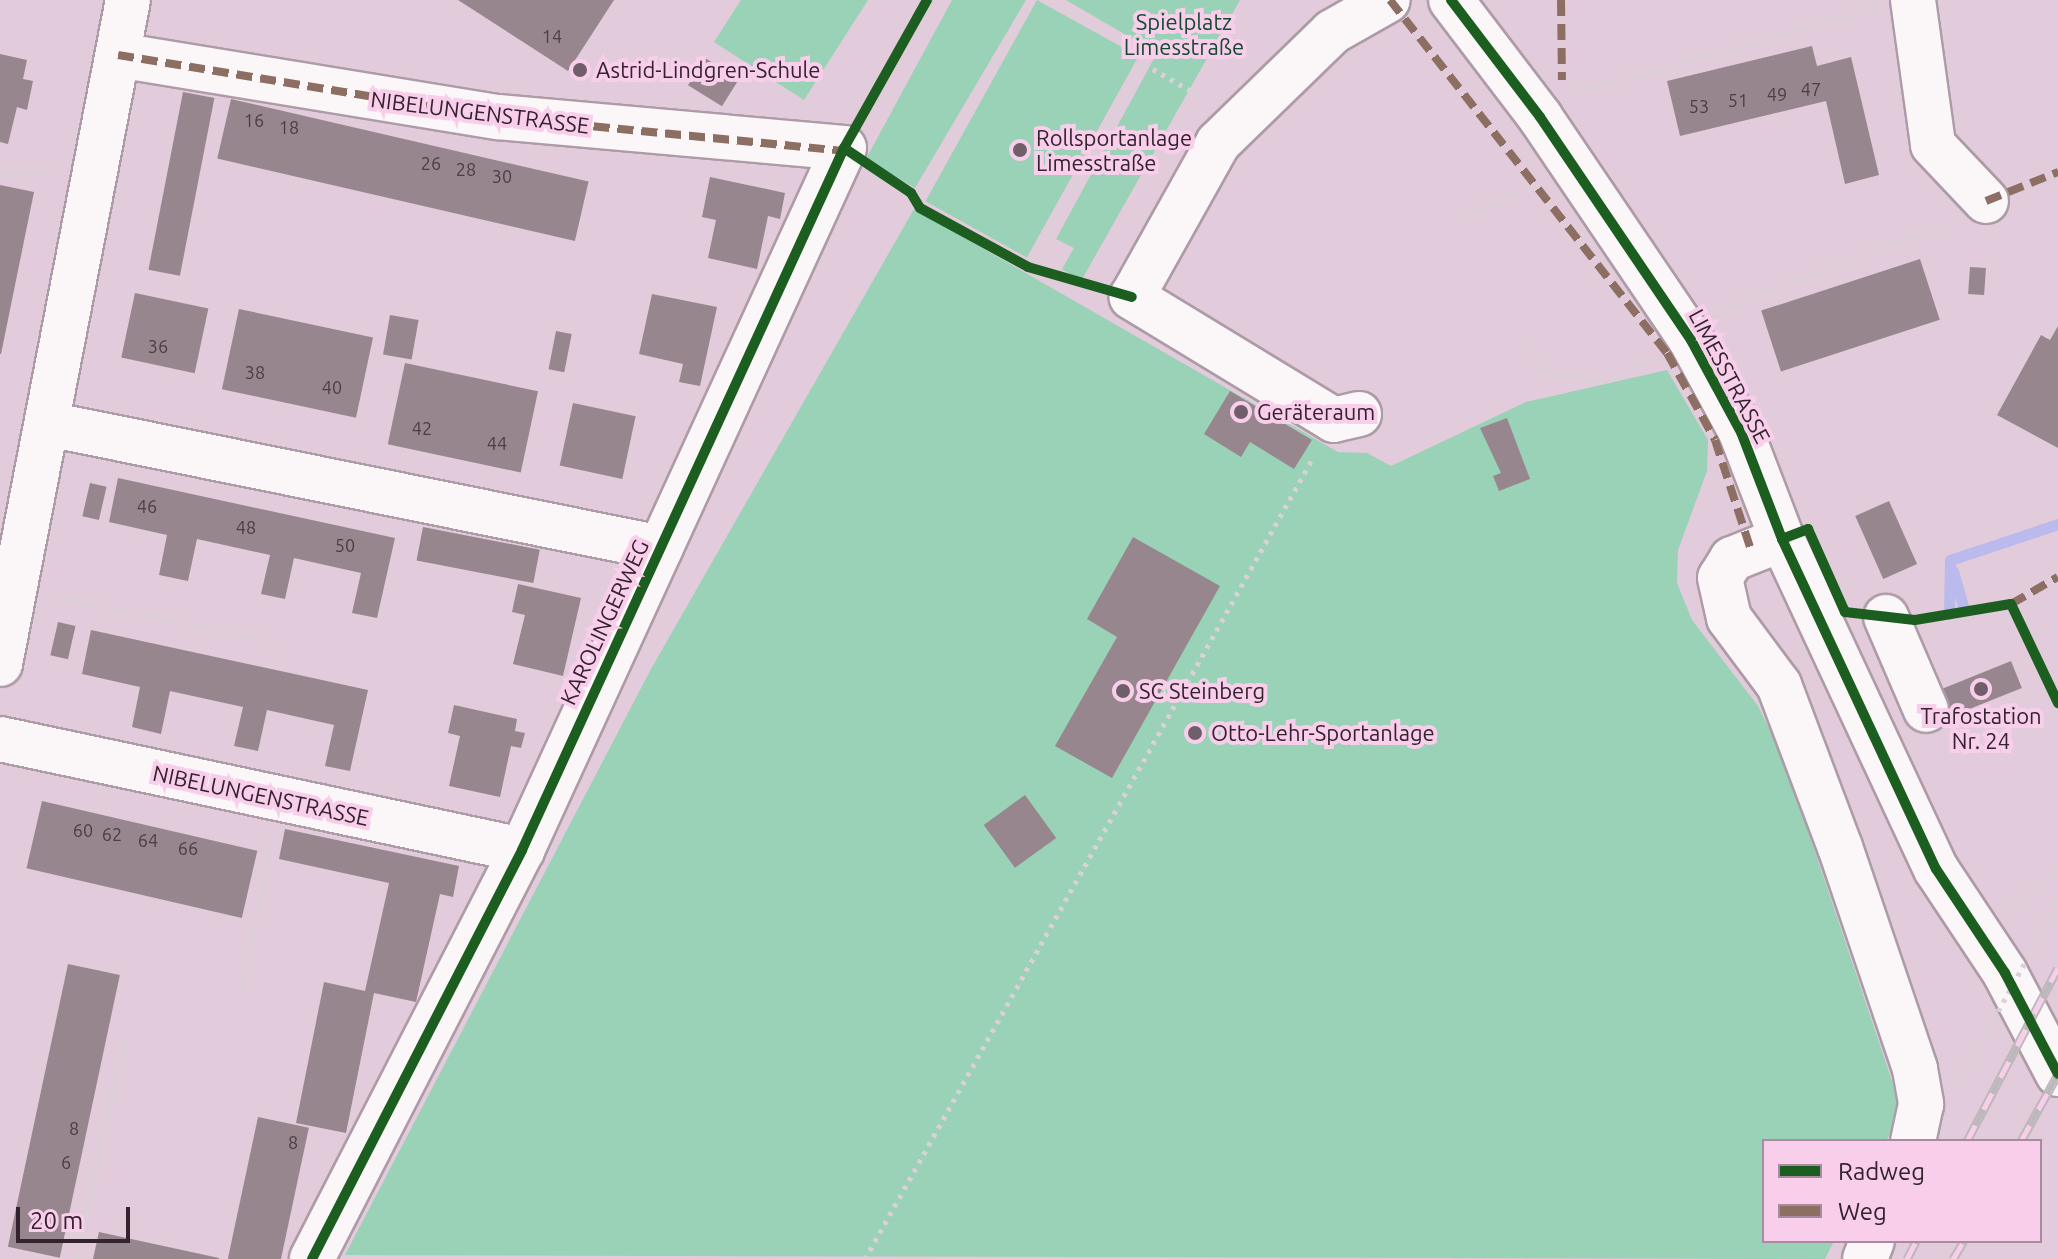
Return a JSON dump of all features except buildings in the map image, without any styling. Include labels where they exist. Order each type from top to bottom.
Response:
[{"type":"street","points":[[1346,417],[1132,297],[1218,143],[1332,32],[1388,0]]},
{"type":"street","name":"LIMESSTRASSE","points":[[1451,0],[1691,340],[1741,432],[1782,539],[1936,869],[2005,973],[2058,1074]]},
{"type":"street","points":[[1901,2],[1933,145],[1986,201]]},
{"type":"street","points":[[0,664],[19,590],[118,55],[116,3]]},
{"type":"street","name":"NIBELUNGENSTRASSE","points":[[118,55],[498,117],[844,148]]},
{"type":"street","name":"KAROLINGERWEG","points":[[312,1259],[522,850],[844,148]]},
{"type":"street","points":[[48,424],[661,548]]},
{"type":"street","points":[[1782,539],[1732,559],[1720,578],[1729,618],[1779,685],[1840,847],[1915,1069],[1921,1104],[1913,1139]]},
{"type":"street","points":[[1886,617],[1926,710]]},
{"type":"street","name":"NIBELUNGENSTRASSE","points":[[0,739],[522,850]]},
{"type":"path","points":[[844,148],[927,0]]},
{"type":"path","points":[[899,186],[918,204],[1031,0]]},
{"type":"path","points":[[1014,260],[1033,269],[1148,56],[1050,0]]},
{"type":"path","points":[[1572,93],[1901,2]]},
{"type":"path","points":[[1144,64],[1242,120]]},
{"type":"path","points":[[0,175],[97,168]]},
{"type":"path","points":[[1461,216],[1532,187]]},
{"type":"path","points":[[1719,309],[1932,233],[1986,201]]},
{"type":"path","points":[[1523,344],[1549,372],[1607,381],[1667,353]]},
{"type":"path","points":[[865,1259],[1346,417]]},
{"type":"path","points":[[19,590],[276,641]]},
{"type":"path","points":[[1886,617],[1915,620],[2011,604],[2058,703]]},
{"type":"path","points":[[241,990],[280,799]]},
{"type":"path","points":[[2021,899],[2058,868]]},
{"type":"path","points":[[1979,1046],[2058,903]]},
{"type":"path","points":[[77,1259],[124,1037]]},
{"type":"green space","points":[[741,0],[868,0],[804,100],[714,42]]},
{"type":"green space","points":[[952,0],[1026,0],[915,188],[866,159]]},
{"type":"green space","name":"Rollsportanlage Limesstraße","points":[[1037,0],[1138,56],[1027,257],[925,201]]},
{"type":"green space","name":"Spielplatz Limesstraße","points":[[1066,0],[1240,0],[1081,281],[1062,269],[1074,248],[1056,239],[1157,53]]},
{"type":"green space","name":"Otto-Lehr-Sportanlage","points":[[914,209],[1338,452],[1367,453],[1391,466],[1526,402],[1667,370],[1708,440],[1707,471],[1678,550],[1677,583],[1692,620],[1758,706],[1784,759],[1902,1111],[1887,1139],[1762,1139],[1762,1243],[1833,1243],[1825,1259],[345,1255],[651,669]]},
{"type":"waterway","points":[[1950,560],[2058,524]]},
{"type":"waterway","points":[[1949,614],[1950,560]]},
{"type":"waterway","points":[[1953,571],[1964,609]]},
{"type":"railway","points":[[1968,1139],[2058,968]]},
{"type":"railway","points":[[2022,1139],[2058,1074]]},
{"type":"railway","points":[[1907,1259],[1915,1243]]},
{"type":"railway","points":[[1953,1259],[1963,1243]]},
{"type":"marked path","points":[[1390,0],[1667,353],[1715,440],[1751,550]]},
{"type":"marked path","points":[[1561,0],[1562,80]]},
{"type":"marked path","points":[[118,55],[498,117],[843,151]]},
{"type":"marked path","points":[[1986,201],[2058,172]]},
{"type":"marked path","points":[[2011,604],[2058,577]]},
{"type":"cycle path","points":[[312,1259],[522,850],[844,148],[927,0]]},
{"type":"cycle path","points":[[1451,0],[1540,117],[1691,340],[1741,432],[1782,539],[1936,869],[2005,973],[2058,1074]]},
{"type":"cycle path","points":[[844,148],[911,193],[920,208],[1028,267],[1132,297]]},
{"type":"cycle path","points":[[1782,539],[1808,529],[1845,612],[1915,620],[2011,604],[2058,703]]},
{"type":"place","name":"Astrid-Lindgren-Schule","points":[[580,70]]},
{"type":"place","name":"Rollsportanlage Limesstraße","points":[[1020,150]]},
{"type":"place","name":"Geräteraum","points":[[1241,412]]},
{"type":"place","name":"Trafostation Nr. 24","points":[[1981,689]]},
{"type":"place","name":"SC Steinberg","points":[[1123,691]]},
{"type":"place","name":"Otto-Lehr-Sportanlage","points":[[1195,733]]}]
